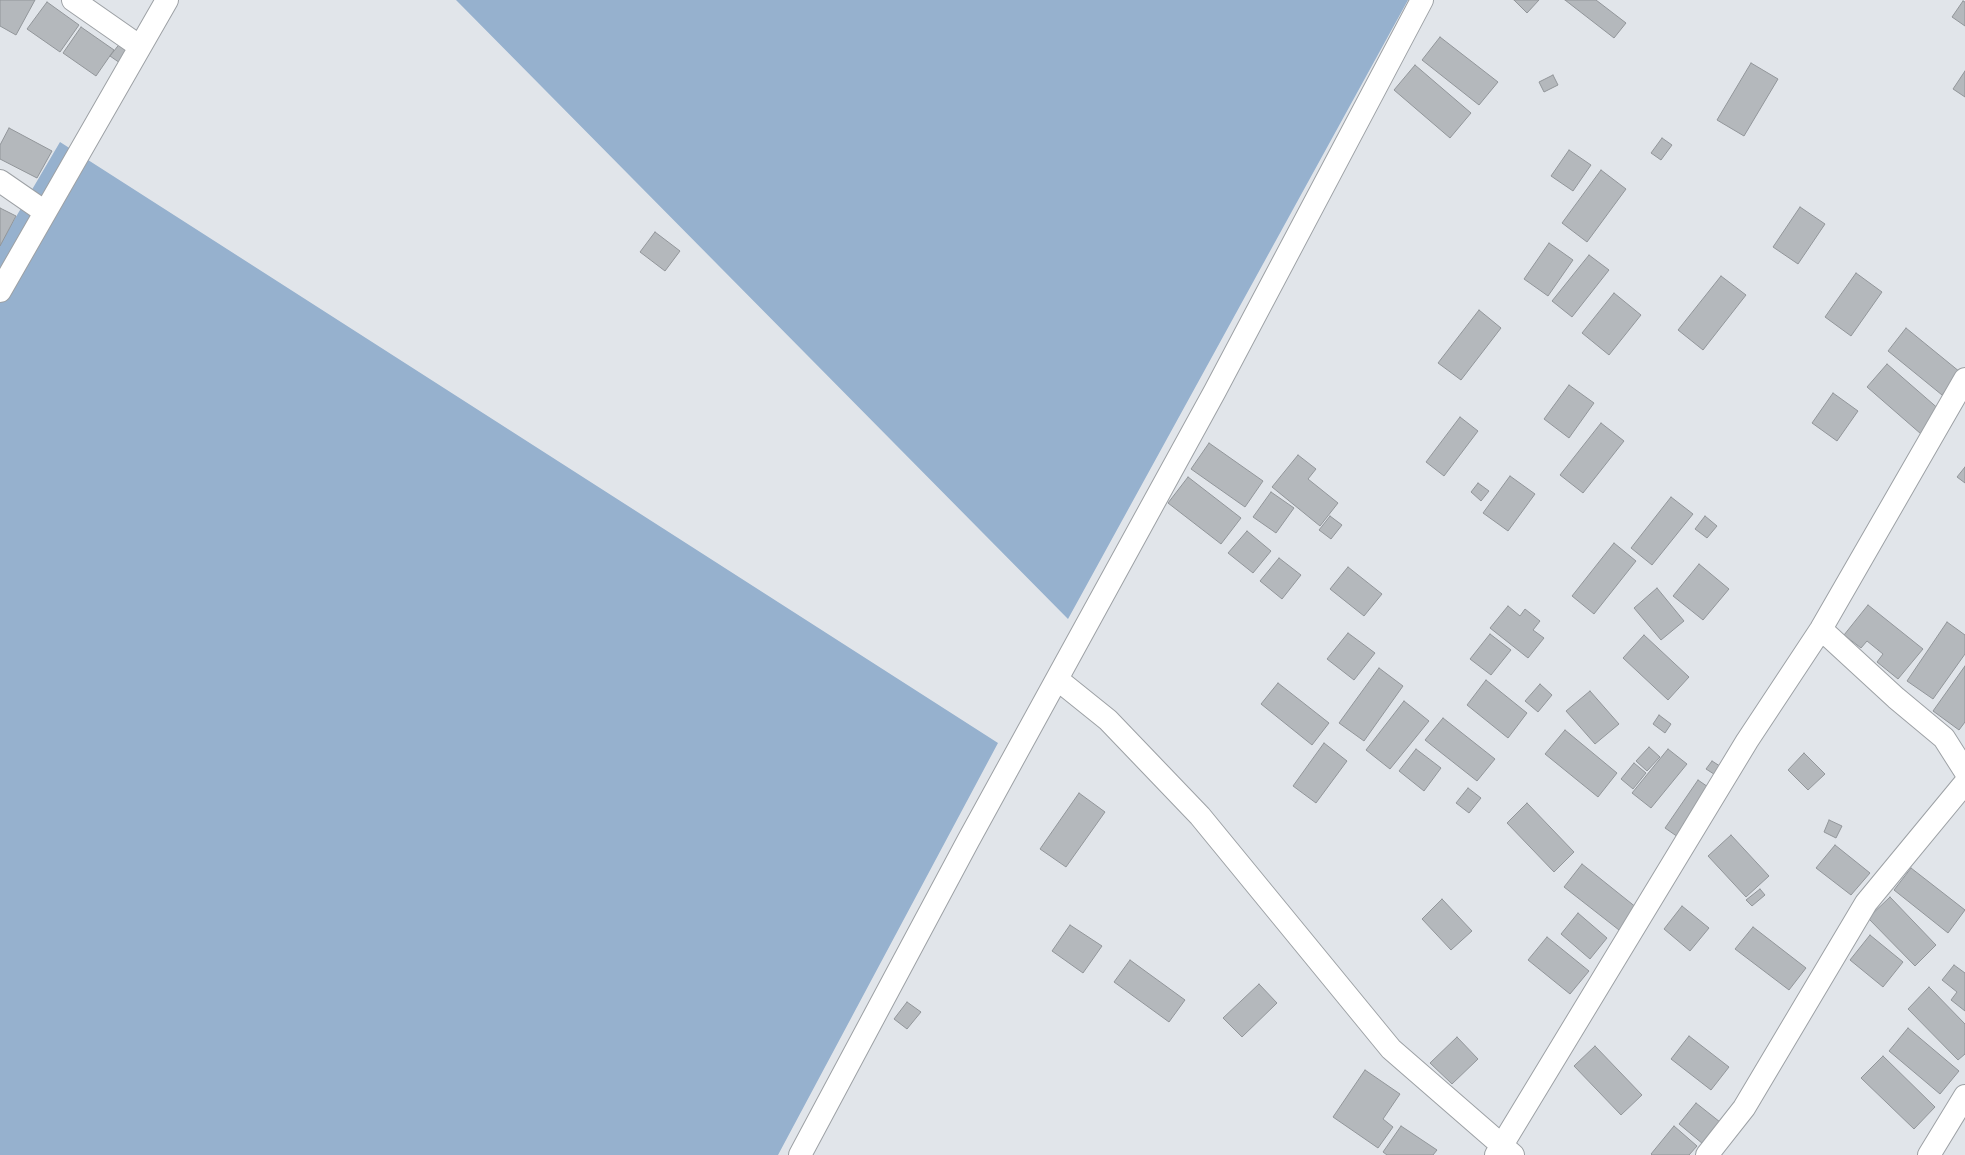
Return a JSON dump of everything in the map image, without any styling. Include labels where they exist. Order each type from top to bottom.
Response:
[{"type":"street","points":[[73,0],[139,46]]},
{"type":"street","points":[[0,291],[139,46],[167,0]]},
{"type":"street","points":[[800,1155],[1057,679],[1215,391],[1422,0]]},
{"type":"street","points":[[0,181],[45,212]]},
{"type":"street","points":[[1057,679],[1108,720],[1200,816],[1391,1049],[1504,1152],[1748,741],[1821,629],[1965,379]]},
{"type":"street","points":[[1821,629],[1896,698],[1944,738],[1965,771]]},
{"type":"street","points":[[1707,1155],[1744,1108],[1866,903],[1965,784]]},
{"type":"street","points":[[1929,1155],[1965,1096]]},
{"type":"shaded area","points":[[456,0],[1408,0],[1068,619]]},
{"type":"shaded area","points":[[60,142],[998,743],[778,1155],[0,1155],[0,244]]},
{"type":"building","points":[[0,0],[35,0],[16,35],[0,26]]},
{"type":"building","points":[[1514,0],[1539,0],[1527,13]]},
{"type":"building","points":[[1565,0],[1596,0],[1626,23],[1614,38]]},
{"type":"building","points":[[1963,1],[1965,2],[1965,26],[1952,17]]},
{"type":"building","points":[[47,2],[79,25],[60,52],[27,29]]},
{"type":"building","points":[[81,27],[114,50],[96,76],[63,53]]},
{"type":"building","points":[[1440,37],[1498,82],[1479,105],[1422,60]]},
{"type":"building","points":[[121,42],[131,50],[120,63],[110,56]]},
{"type":"building","points":[[1751,63],[1778,79],[1744,136],[1717,120]]},
{"type":"building","points":[[1415,65],[1471,113],[1450,138],[1394,90]]},
{"type":"building","points":[[1965,71],[1965,97],[1953,89]]},
{"type":"building","points":[[1553,75],[1558,85],[1544,92],[1539,82]]},
{"type":"building","points":[[9,128],[52,151],[37,178],[0,159],[0,145]]},
{"type":"building","points":[[1662,138],[1672,145],[1661,160],[1651,153]]},
{"type":"building","points":[[1569,150],[1591,165],[1573,191],[1551,176]]},
{"type":"building","points":[[1601,170],[1626,189],[1587,242],[1562,223]]},
{"type":"building","points":[[1800,207],[1825,224],[1798,264],[1773,247]]},
{"type":"building","points":[[0,208],[16,216],[0,246]]},
{"type":"building","points":[[655,232],[680,251],[665,271],[640,252]]},
{"type":"building","points":[[1549,243],[1573,260],[1548,296],[1524,279]]},
{"type":"building","points":[[1589,255],[1609,270],[1572,317],[1552,301]]},
{"type":"building","points":[[1856,273],[1882,292],[1851,336],[1825,317]]},
{"type":"building","points":[[1721,276],[1746,295],[1703,350],[1678,330]]},
{"type":"building","points":[[1614,293],[1641,315],[1609,355],[1582,333]]},
{"type":"building","points":[[1479,310],[1501,328],[1461,380],[1438,363]]},
{"type":"building","points":[[1906,328],[1960,372],[1942,395],[1888,351]]},
{"type":"building","points":[[1887,364],[1941,411],[1921,434],[1867,387]]},
{"type":"building","points":[[1569,385],[1594,403],[1569,438],[1544,419]]},
{"type":"building","points":[[1833,393],[1858,411],[1837,441],[1812,423]]},
{"type":"building","points":[[1460,417],[1478,431],[1444,476],[1426,462]]},
{"type":"building","points":[[1601,423],[1624,441],[1583,493],[1560,475]]},
{"type":"building","points":[[1209,443],[1263,481],[1245,507],[1191,469]]},
{"type":"building","points":[[1298,455],[1316,469],[1308,479],[1338,503],[1320,526],[1272,487]]},
{"type":"building","points":[[1965,467],[1965,483],[1957,477]]},
{"type":"building","points":[[1510,476],[1535,494],[1508,531],[1483,513]]},
{"type":"building","points":[[1188,477],[1241,518],[1221,544],[1168,503]]},
{"type":"building","points":[[1478,483],[1489,491],[1481,501],[1471,492]]},
{"type":"building","points":[[1271,492],[1294,508],[1276,533],[1253,517]]},
{"type":"building","points":[[1671,497],[1693,514],[1652,565],[1631,548]]},
{"type":"building","points":[[1330,516],[1342,525],[1331,539],[1319,530]]},
{"type":"building","points":[[1705,516],[1717,526],[1707,538],[1695,529]]},
{"type":"building","points":[[1247,531],[1271,551],[1253,573],[1228,553]]},
{"type":"building","points":[[1614,543],[1636,561],[1594,614],[1572,596]]},
{"type":"building","points":[[1279,558],[1301,575],[1282,599],[1260,581]]},
{"type":"building","points":[[1699,564],[1729,589],[1703,620],[1673,596]]},
{"type":"building","points":[[1348,567],[1382,594],[1364,616],[1330,589]]},
{"type":"building","points":[[1657,588],[1684,621],[1661,640],[1634,608]]},
{"type":"building","points":[[1868,605],[1923,649],[1898,679],[1877,662],[1883,654],[1867,641],[1861,648],[1844,635]]},
{"type":"building","points":[[1508,606],[1520,616],[1525,609],[1540,621],[1533,630],[1544,638],[1528,658],[1490,628]]},
{"type":"building","points":[[1947,622],[1965,635],[1965,654],[1933,699],[1907,681]]},
{"type":"building","points":[[1348,633],[1375,653],[1354,680],[1327,659]]},
{"type":"building","points":[[1490,634],[1511,650],[1491,675],[1470,659]]},
{"type":"building","points":[[1644,635],[1689,677],[1668,700],[1623,658]]},
{"type":"building","points":[[1965,666],[1965,722],[1959,730],[1933,711]]},
{"type":"building","points":[[1379,668],[1403,686],[1364,741],[1339,723]]},
{"type":"building","points":[[1486,680],[1527,713],[1508,738],[1467,705]]},
{"type":"building","points":[[1278,683],[1329,723],[1312,745],[1261,704]]},
{"type":"building","points":[[1540,684],[1552,695],[1538,712],[1525,701]]},
{"type":"building","points":[[1590,691],[1619,724],[1595,744],[1566,711]]},
{"type":"building","points":[[1404,701],[1429,721],[1390,769],[1366,750]]},
{"type":"building","points":[[1659,715],[1671,724],[1665,733],[1653,724]]},
{"type":"building","points":[[1443,718],[1495,759],[1477,781],[1425,740]]},
{"type":"building","points":[[1565,730],[1617,773],[1598,797],[1545,754]]},
{"type":"building","points":[[1324,743],[1347,761],[1316,803],[1293,786]]},
{"type":"building","points":[[1649,747],[1660,757],[1647,771],[1636,761]]},
{"type":"building","points":[[1416,749],[1441,768],[1424,791],[1399,771]]},
{"type":"building","points":[[1668,749],[1687,764],[1651,808],[1632,793]]},
{"type":"building","points":[[1804,753],[1825,774],[1808,790],[1788,770]]},
{"type":"building","points":[[1712,761],[1723,768],[1717,776],[1706,769]]},
{"type":"building","points":[[1634,763],[1646,773],[1633,789],[1621,779]]},
{"type":"building","points":[[1698,780],[1711,789],[1678,837],[1665,828]]},
{"type":"building","points":[[1468,788],[1481,798],[1469,813],[1456,803]]},
{"type":"building","points":[[1079,793],[1105,812],[1066,867],[1040,849]]},
{"type":"building","points":[[1527,803],[1574,852],[1554,872],[1507,823]]},
{"type":"building","points":[[1829,820],[1842,826],[1836,838],[1824,832]]},
{"type":"building","points":[[1731,835],[1769,876],[1746,897],[1708,856]]},
{"type":"building","points":[[1835,845],[1870,873],[1851,895],[1816,868]]},
{"type":"building","points":[[1582,864],[1637,908],[1619,930],[1564,887]]},
{"type":"building","points":[[1911,868],[1965,910],[1948,933],[1894,890]]},
{"type":"building","points":[[1760,889],[1765,895],[1752,906],[1746,900]]},
{"type":"building","points":[[1890,897],[1936,945],[1915,966],[1868,918]]},
{"type":"building","points":[[1442,899],[1472,931],[1451,950],[1422,919]]},
{"type":"building","points":[[1682,906],[1709,928],[1690,951],[1664,929]]},
{"type":"building","points":[[1578,913],[1607,938],[1590,959],[1561,934]]},
{"type":"building","points":[[1070,925],[1102,946],[1083,973],[1052,951]]},
{"type":"building","points":[[1753,927],[1806,968],[1789,990],[1735,949]]},
{"type":"building","points":[[1870,935],[1903,962],[1883,987],[1850,960]]},
{"type":"building","points":[[1547,937],[1589,971],[1570,994],[1528,960]]},
{"type":"building","points":[[1130,960],[1185,1000],[1169,1022],[1114,982]]},
{"type":"building","points":[[1954,965],[1965,973],[1965,1011],[1951,1000],[1957,992],[1942,980]]},
{"type":"building","points":[[1259,984],[1277,1003],[1242,1037],[1223,1018]]},
{"type":"building","points":[[1929,987],[1965,1024],[1965,1054],[1958,1060],[1908,1009]]},
{"type":"building","points":[[907,1002],[921,1012],[907,1029],[894,1019]]},
{"type":"building","points":[[1908,1028],[1959,1071],[1940,1094],[1889,1051]]},
{"type":"building","points":[[1689,1036],[1729,1067],[1711,1090],[1671,1059]]},
{"type":"building","points":[[1457,1037],[1478,1059],[1452,1084],[1430,1063]]},
{"type":"building","points":[[1595,1046],[1642,1095],[1621,1115],[1574,1066]]},
{"type":"building","points":[[1883,1056],[1935,1107],[1914,1129],[1861,1078]]},
{"type":"building","points":[[1365,1070],[1400,1094],[1383,1119],[1393,1127],[1378,1148],[1333,1117]]},
{"type":"building","points":[[1696,1103],[1720,1122],[1703,1144],[1679,1124]]},
{"type":"building","points":[[1401,1126],[1437,1150],[1433,1155],[1387,1155],[1383,1152]]},
{"type":"building","points":[[1674,1126],[1697,1146],[1689,1155],[1652,1155],[1651,1154]]}]
